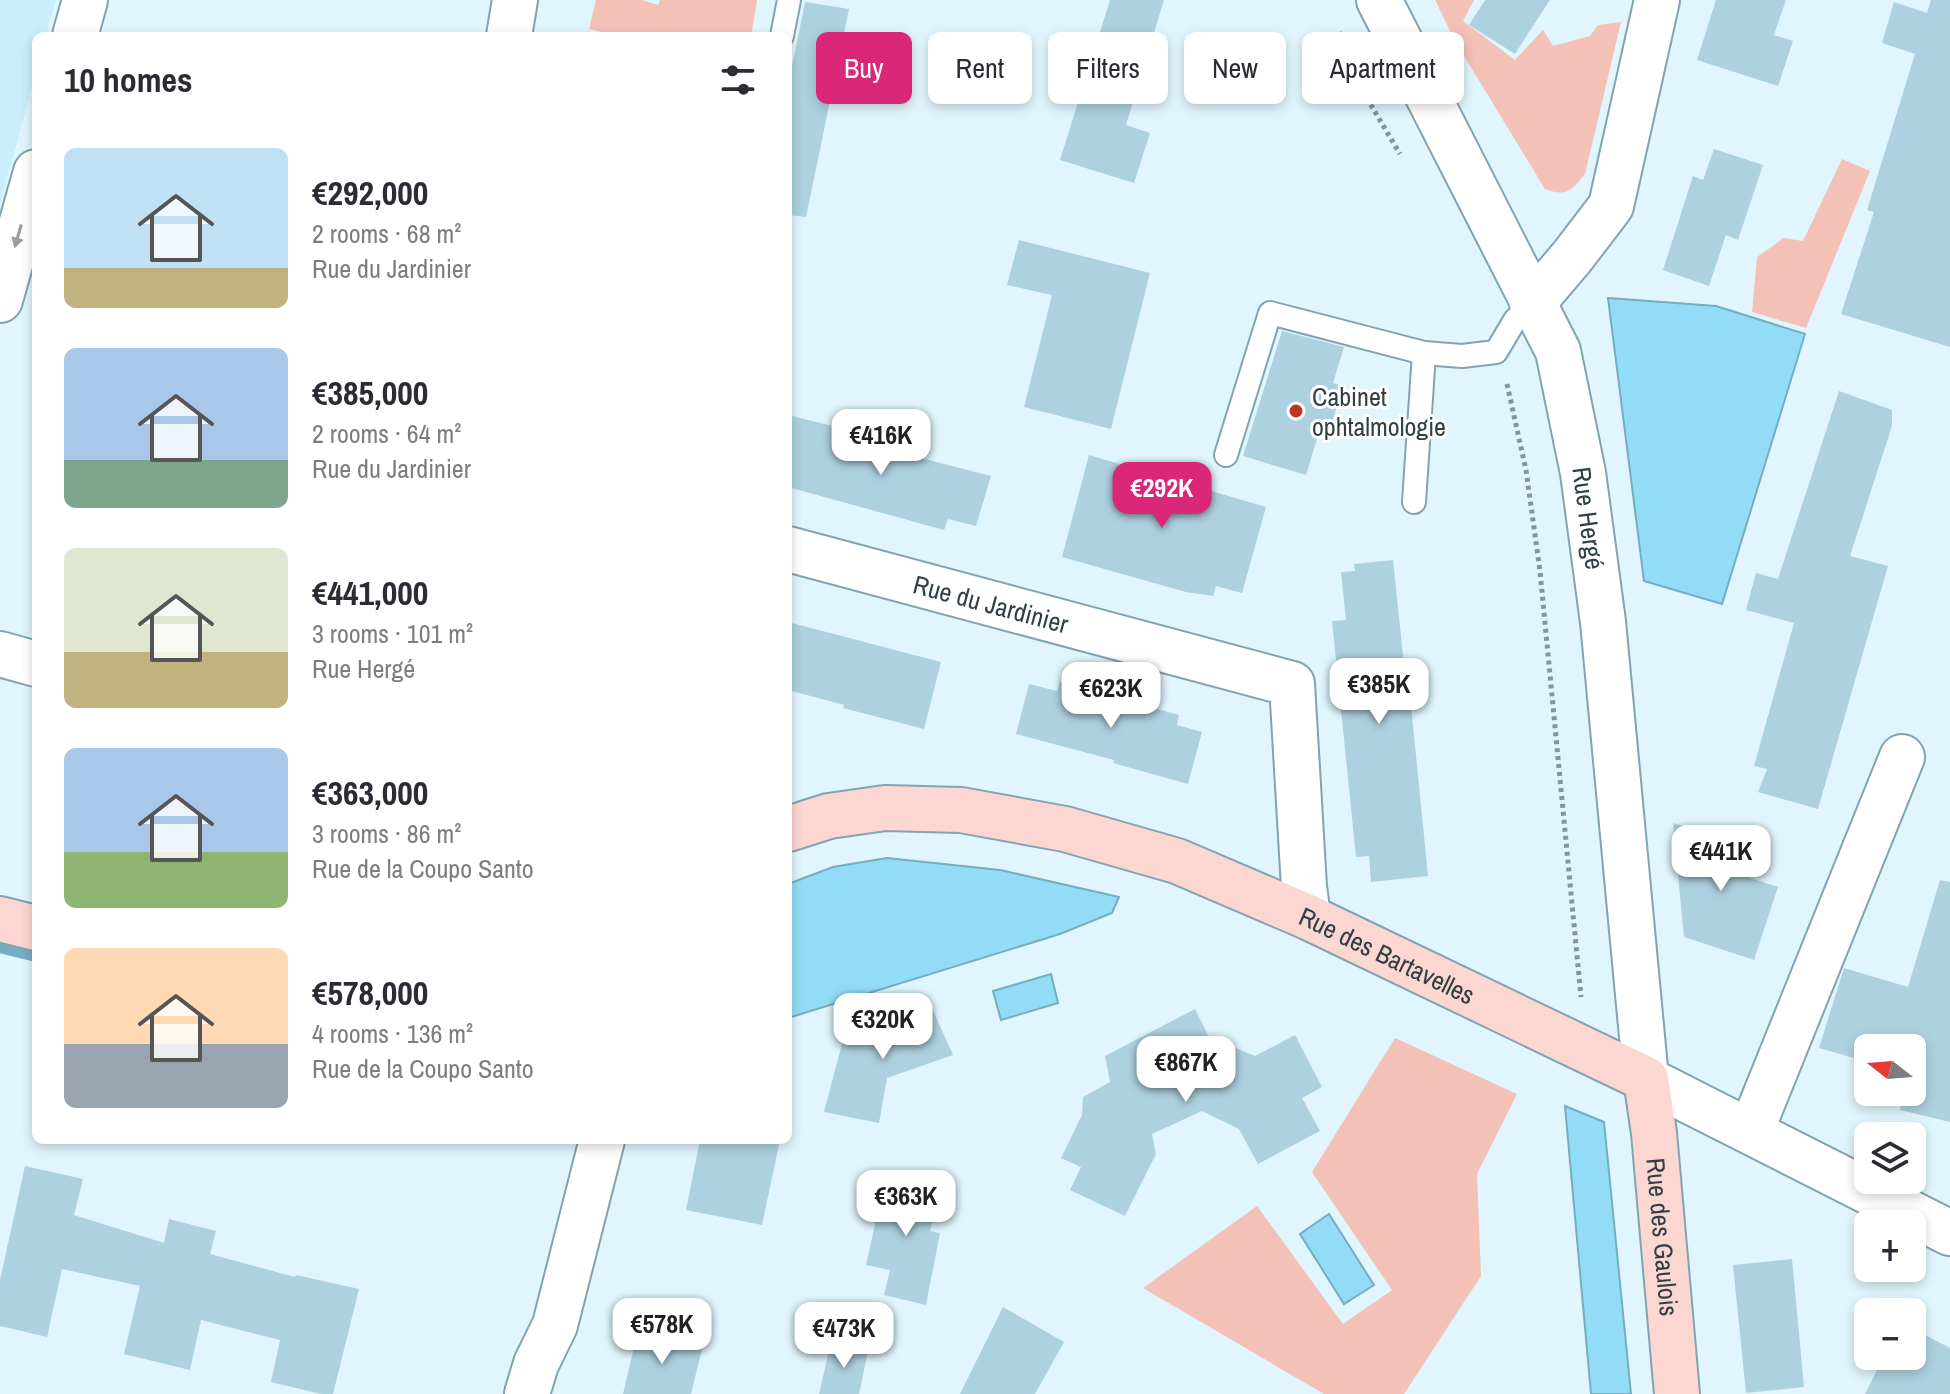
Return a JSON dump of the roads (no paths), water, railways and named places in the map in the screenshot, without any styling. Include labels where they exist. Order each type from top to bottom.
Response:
[{"type":"street","points":[[76,32],[85,0]]},
{"type":"street","points":[[510,32],[515,0]]},
{"type":"street","name":"Rue Hergé","points":[[1379,0],[1558,351],[1583,473],[1603,622],[1646,1079]]},
{"type":"street","points":[[1532,304],[1611,206],[1657,0]]},
{"type":"street","points":[[0,300],[32,186]]},
{"type":"street","name":"Rue du Jardinier","points":[[792,550],[1292,684],[1308,917]]},
{"type":"street","points":[[0,654],[32,663]]},
{"type":"street","points":[[1751,1131],[1902,757]]},
{"type":"street","name":"Rue des Bartavelles","points":[[792,828],[829,816],[885,808],[961,810],[1065,829],[1177,861],[1308,917],[1646,1079],[1950,1233]]},
{"type":"street","points":[[0,919],[32,927]]},
{"type":"street","name":"Rue des Gaulois","points":[[1646,1079],[1654,1133],[1677,1394]]},
{"type":"street","points":[[527,1394],[536,1364],[560,1310],[601,1144]]},
{"type":"lane","points":[[783,32],[789,0]]},
{"type":"lane","points":[[1226,455],[1270,313],[1424,353],[1462,356],[1496,352],[1515,320],[1532,304]]},
{"type":"lane","points":[[1414,502],[1424,353]]},
{"type":"water","points":[[1608,298],[1716,306],[1805,334],[1722,604],[1644,581]]},
{"type":"water","points":[[887,858],[1000,870],[1119,897],[1112,913],[1060,934],[792,1017],[792,882],[833,867]]},
{"type":"water","points":[[1051,974],[1058,1003],[1001,1020],[993,991]]},
{"type":"water","points":[[1565,1106],[1604,1122],[1631,1394],[1591,1394]]},
{"type":"water","points":[[1329,1214],[1374,1285],[1344,1304],[1300,1234]]},
{"type":"waterway","points":[[0,946],[32,954]]},
{"type":"place","name":"Cabinet ophtalmologie","points":[[1296,411]]}]
